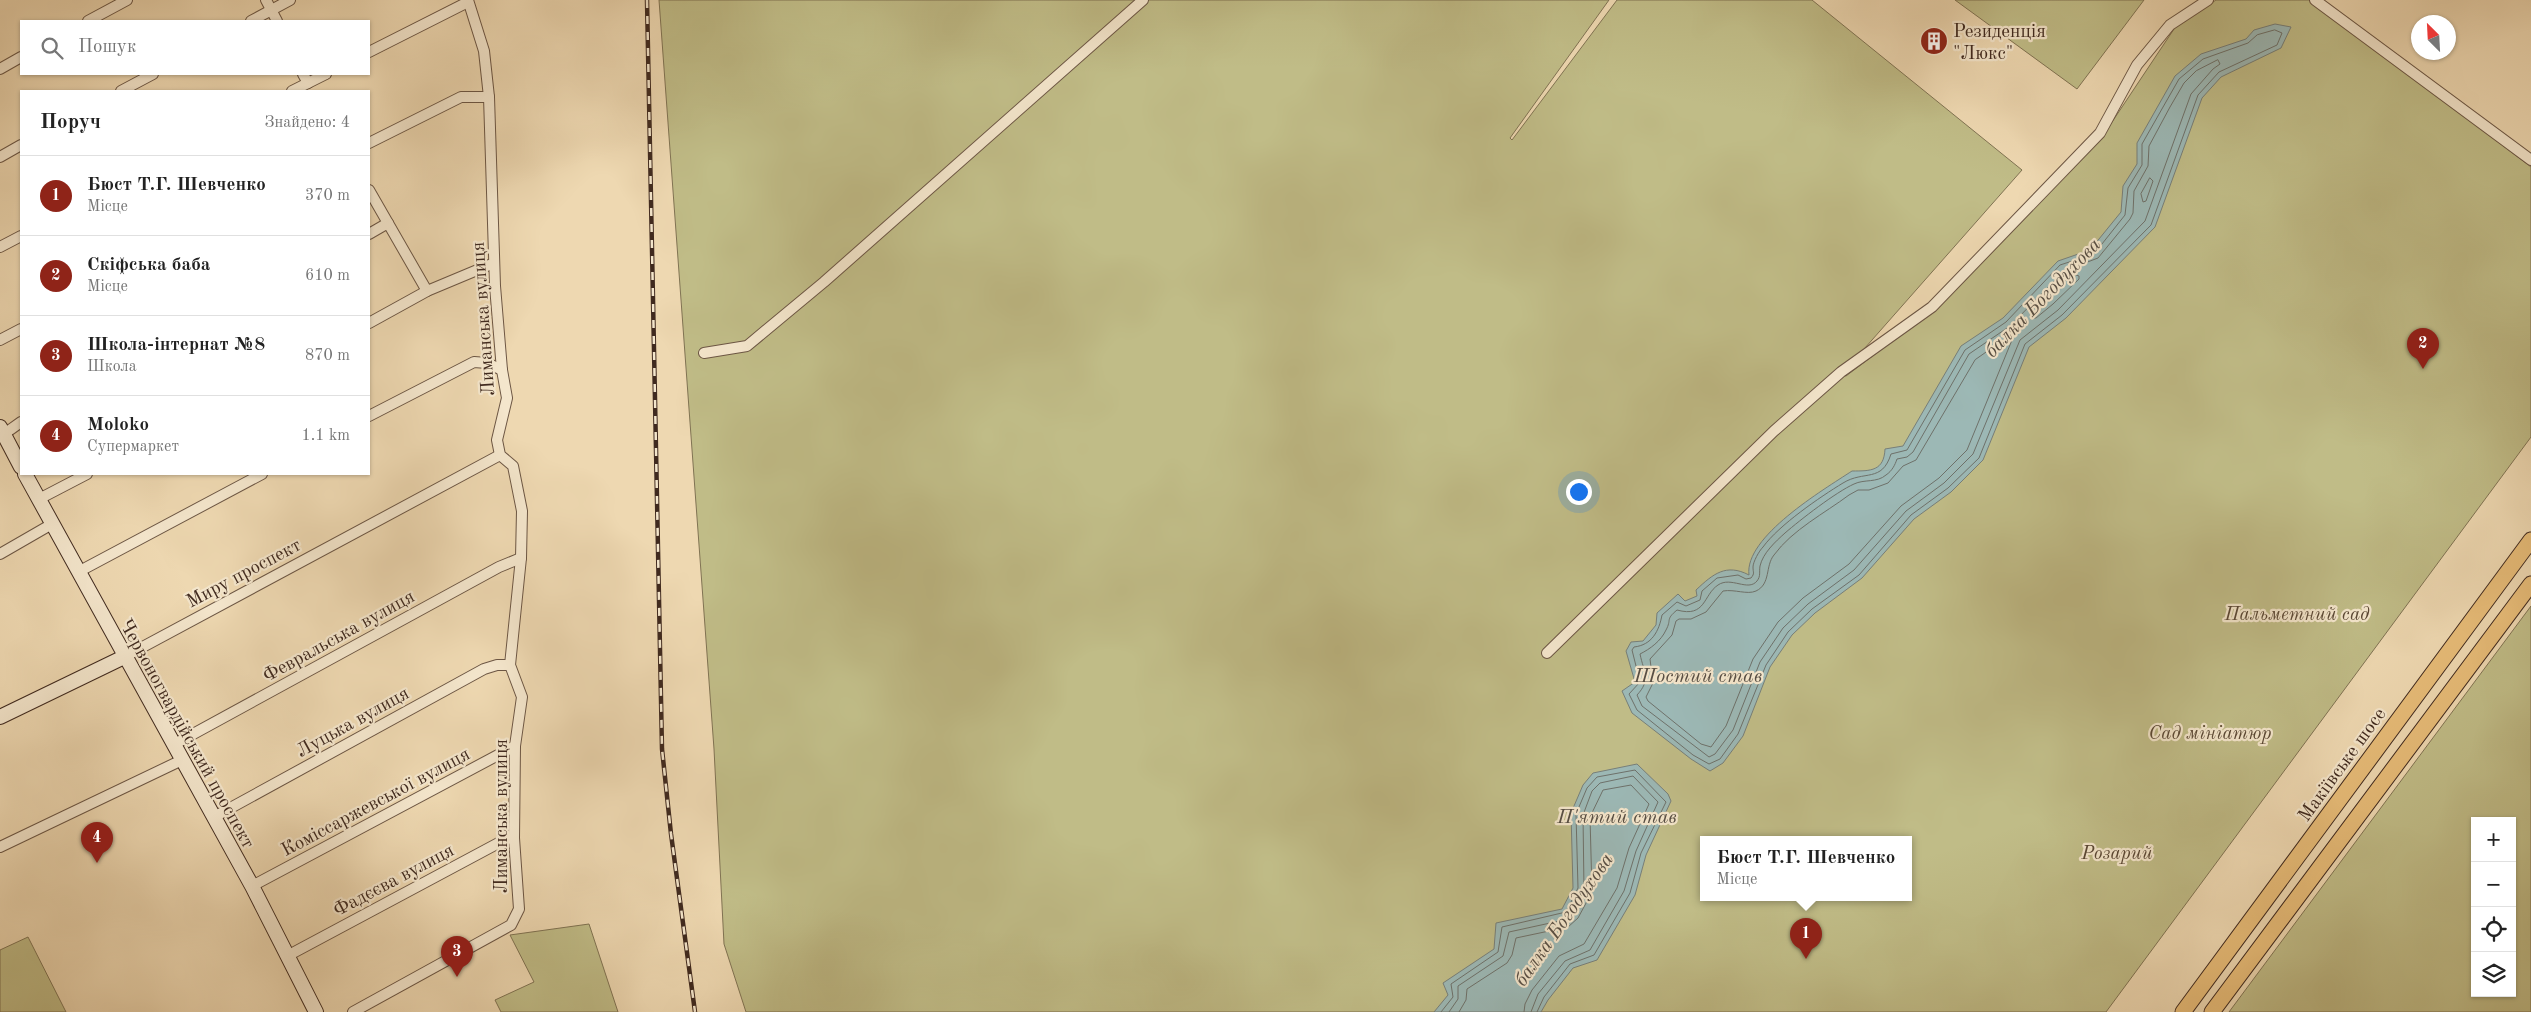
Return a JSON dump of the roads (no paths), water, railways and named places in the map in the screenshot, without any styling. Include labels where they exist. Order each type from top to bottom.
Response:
[{"type":"main road","points":[[1,433],[20,465]]},
{"type":"main road","name":"Червоногвардійський проспект","points":[[26,475],[124,657],[252,886],[289,955],[313,1010]]},
{"type":"main road","name":"Макіївське шосе","points":[[2182,1012],[2531,540]]},
{"type":"main road","points":[[2212,1012],[2531,584]]},
{"type":"main road","name":"Миру проспект","points":[[0,717],[124,657]]},
{"type":"street","points":[[90,20],[127,0]]},
{"type":"street","points":[[266,0],[276,20]]},
{"type":"street","points":[[252,20],[290,0]]},
{"type":"street","points":[[704,353],[747,346],[839,269],[1143,0]]},
{"type":"street","points":[[1548,653],[1774,430],[1841,372],[1932,307],[2100,133],[2137,65],[2170,25],[2208,0]]},
{"type":"street","points":[[2315,0],[2531,160]]},
{"type":"street","points":[[370,51],[468,1]]},
{"type":"street","name":"Лиманська вулиця","points":[[353,1012],[511,926],[518,909],[514,838],[515,746],[522,697],[510,666],[521,558],[522,511],[513,466],[500,455],[497,440],[507,398],[502,370],[494,263],[489,97],[484,51],[478,27],[468,1]]},
{"type":"street","points":[[0,69],[20,58]]},
{"type":"street","points":[[123,90],[152,75]]},
{"type":"street","points":[[293,90],[305,78],[321,75]]},
{"type":"street","points":[[370,142],[461,97],[489,97]]},
{"type":"street","points":[[0,157],[20,146]]},
{"type":"street","points":[[370,192],[428,291]]},
{"type":"street","points":[[370,233],[388,223]]},
{"type":"street","points":[[0,247],[20,237]]},
{"type":"street","points":[[370,321],[428,291],[494,263]]},
{"type":"street","points":[[0,340],[20,330]]},
{"type":"street","points":[[370,415],[474,362],[486,362],[502,370]]},
{"type":"street","points":[[1,433],[20,423]]},
{"type":"street","name":"Миру проспект","points":[[124,657],[500,455]]},
{"type":"street","points":[[39,499],[84,475]]},
{"type":"street","points":[[78,572],[260,475]]},
{"type":"street","points":[[0,554],[52,524]]},
{"type":"street","name":"Февральська вулиця","points":[[173,744],[499,567],[521,558]]},
{"type":"street","name":"Луцька вулиця","points":[[214,817],[484,669],[497,665],[510,666]]},
{"type":"street","name":"Коміссаржевської вулиця","points":[[252,886],[515,746]]},
{"type":"street","points":[[0,846],[182,760]]},
{"type":"street","name":"Фадєєва вулиця","points":[[289,955],[506,839],[514,838]]},
{"type":"water","name":"Шостий став","points":[[2275,24],[2291,27],[2281,48],[2221,77],[2202,98],[2155,227],[2066,318],[2029,347],[1983,460],[1951,492],[1914,519],[1862,578],[1815,613],[1792,635],[1770,667],[1743,736],[1723,763],[1710,771],[1691,759],[1632,713],[1622,691],[1635,682],[1626,651],[1631,642],[1643,641],[1656,625],[1657,613],[1678,594],[1685,601],[1697,596],[1696,590],[1708,579],[1720,572],[1733,570],[1749,575],[1751,560],[1759,545],[1788,516],[1805,502],[1852,471],[1871,470],[1879,466],[1885,449],[1903,446],[1961,346],[2003,318],[2058,261],[2090,250],[2121,212],[2123,186],[2137,164],[2137,143],[2175,76],[2201,54],[2246,39],[2254,30]]},
{"type":"water","name":"П'ятий став","points":[[1637,764],[1668,794],[1671,801],[1646,855],[1635,895],[1597,960],[1573,968],[1541,1012],[1434,1012],[1448,995],[1443,983],[1494,949],[1496,923],[1562,909],[1573,888],[1571,813],[1583,785],[1593,773]]},
{"type":"railway","points":[[647,0],[662,749],[671,834],[695,1012]]},
{"type":"place","name":"Резиденція \"Люкс\"","points":[[1934,41]]},
{"type":"place","name":"Скіфська баба","points":[[2423,369]]},
{"type":"place","name":"Moloko","points":[[97,863]]},
{"type":"place","name":"Бюст Т.Г. Шевченко","points":[[1806,959]]},
{"type":"place","name":"Школа-інтернат №8","points":[[457,977]]},
{"type":"water label","name":"балка Богодухова","points":[[2042,297]]},
{"type":"water label","name":"балка Богодухова","points":[[1563,919]]},
{"type":"park label","name":"Пальметний сад","points":[[2297,613]]},
{"type":"park label","name":"Сад мініатюр","points":[[2210,732]]},
{"type":"park label","name":"Розарий","points":[[2117,852]]}]
